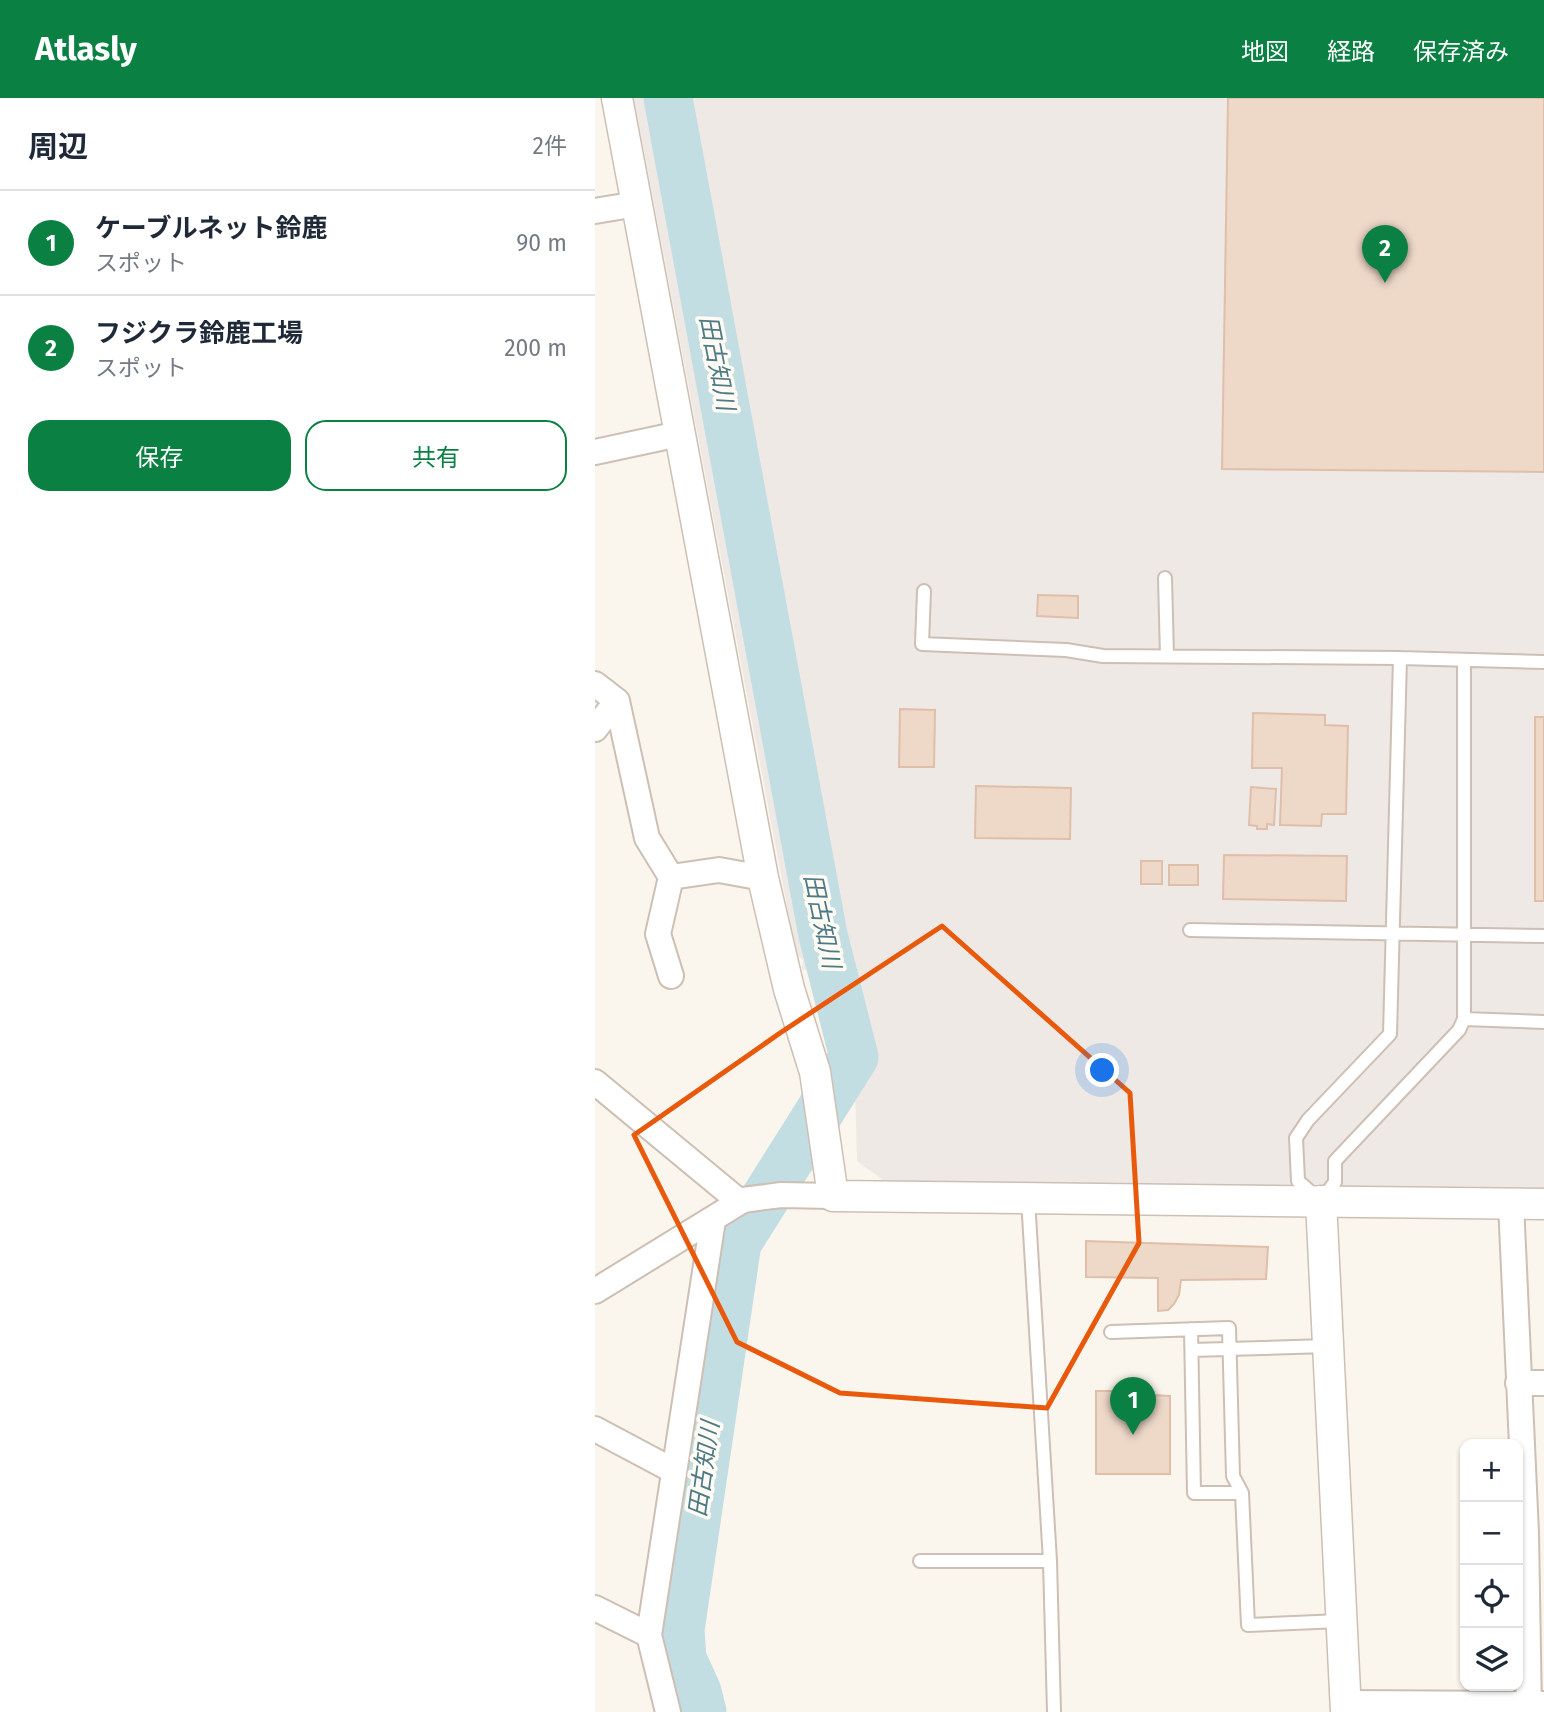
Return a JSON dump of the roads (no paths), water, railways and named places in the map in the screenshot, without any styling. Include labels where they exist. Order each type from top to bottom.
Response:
[{"type":"street","points":[[617,98],[763,878],[789,989],[815,1072],[833,1196]]},
{"type":"street","points":[[595,211],[637,204]]},
{"type":"street","points":[[595,452],[680,435]]},
{"type":"street","points":[[595,684],[617,701],[647,838],[671,877],[659,934],[671,976]]},
{"type":"street","points":[[595,729],[617,701]]},
{"type":"street","points":[[671,877],[719,870],[763,878]]},
{"type":"street","points":[[595,1082],[741,1201]]},
{"type":"street","points":[[595,1291],[741,1201],[781,1195],[1544,1204]]},
{"type":"street","points":[[1321,1201],[1346,1707],[1534,1707],[1535,1533],[1518,1384],[1511,1203]]},
{"type":"street","points":[[668,1712],[649,1635],[713,1220]]},
{"type":"street","points":[[1518,1384],[1544,1384]]},
{"type":"street","points":[[595,1429],[674,1471]]},
{"type":"street","points":[[595,1608],[649,1635]]},
{"type":"lane","points":[[1165,578],[1167,656]]},
{"type":"lane","points":[[924,591],[922,644],[1066,650],[1103,656],[1400,657],[1544,662]]},
{"type":"lane","points":[[1400,657],[1390,1034],[1308,1120],[1296,1138],[1298,1181],[1321,1201],[1335,1182],[1335,1161],[1459,1030],[1464,1020],[1464,660]]},
{"type":"lane","points":[[1190,930],[1544,936]]},
{"type":"lane","points":[[1464,1020],[1544,1022]]},
{"type":"lane","points":[[1028,1199],[1050,1561],[1054,1712]]},
{"type":"lane","points":[[1111,1332],[1229,1328],[1233,1476],[1243,1493],[1248,1625],[1340,1621]]},
{"type":"lane","points":[[1191,1329],[1194,1493],[1243,1493]]},
{"type":"lane","points":[[1192,1350],[1327,1346]]},
{"type":"lane","points":[[920,1562],[1050,1561]]},
{"type":"waterway","name":"田古知川","points":[[668,98],[823,935],[854,1057],[737,1243],[680,1630],[682,1659],[697,1692],[702,1712]]},
{"type":"place","name":"フジクラ鈴鹿工場","points":[[1385,283]]},
{"type":"place","name":"ケーブルネット鈴鹿","points":[[1133,1435]]}]
